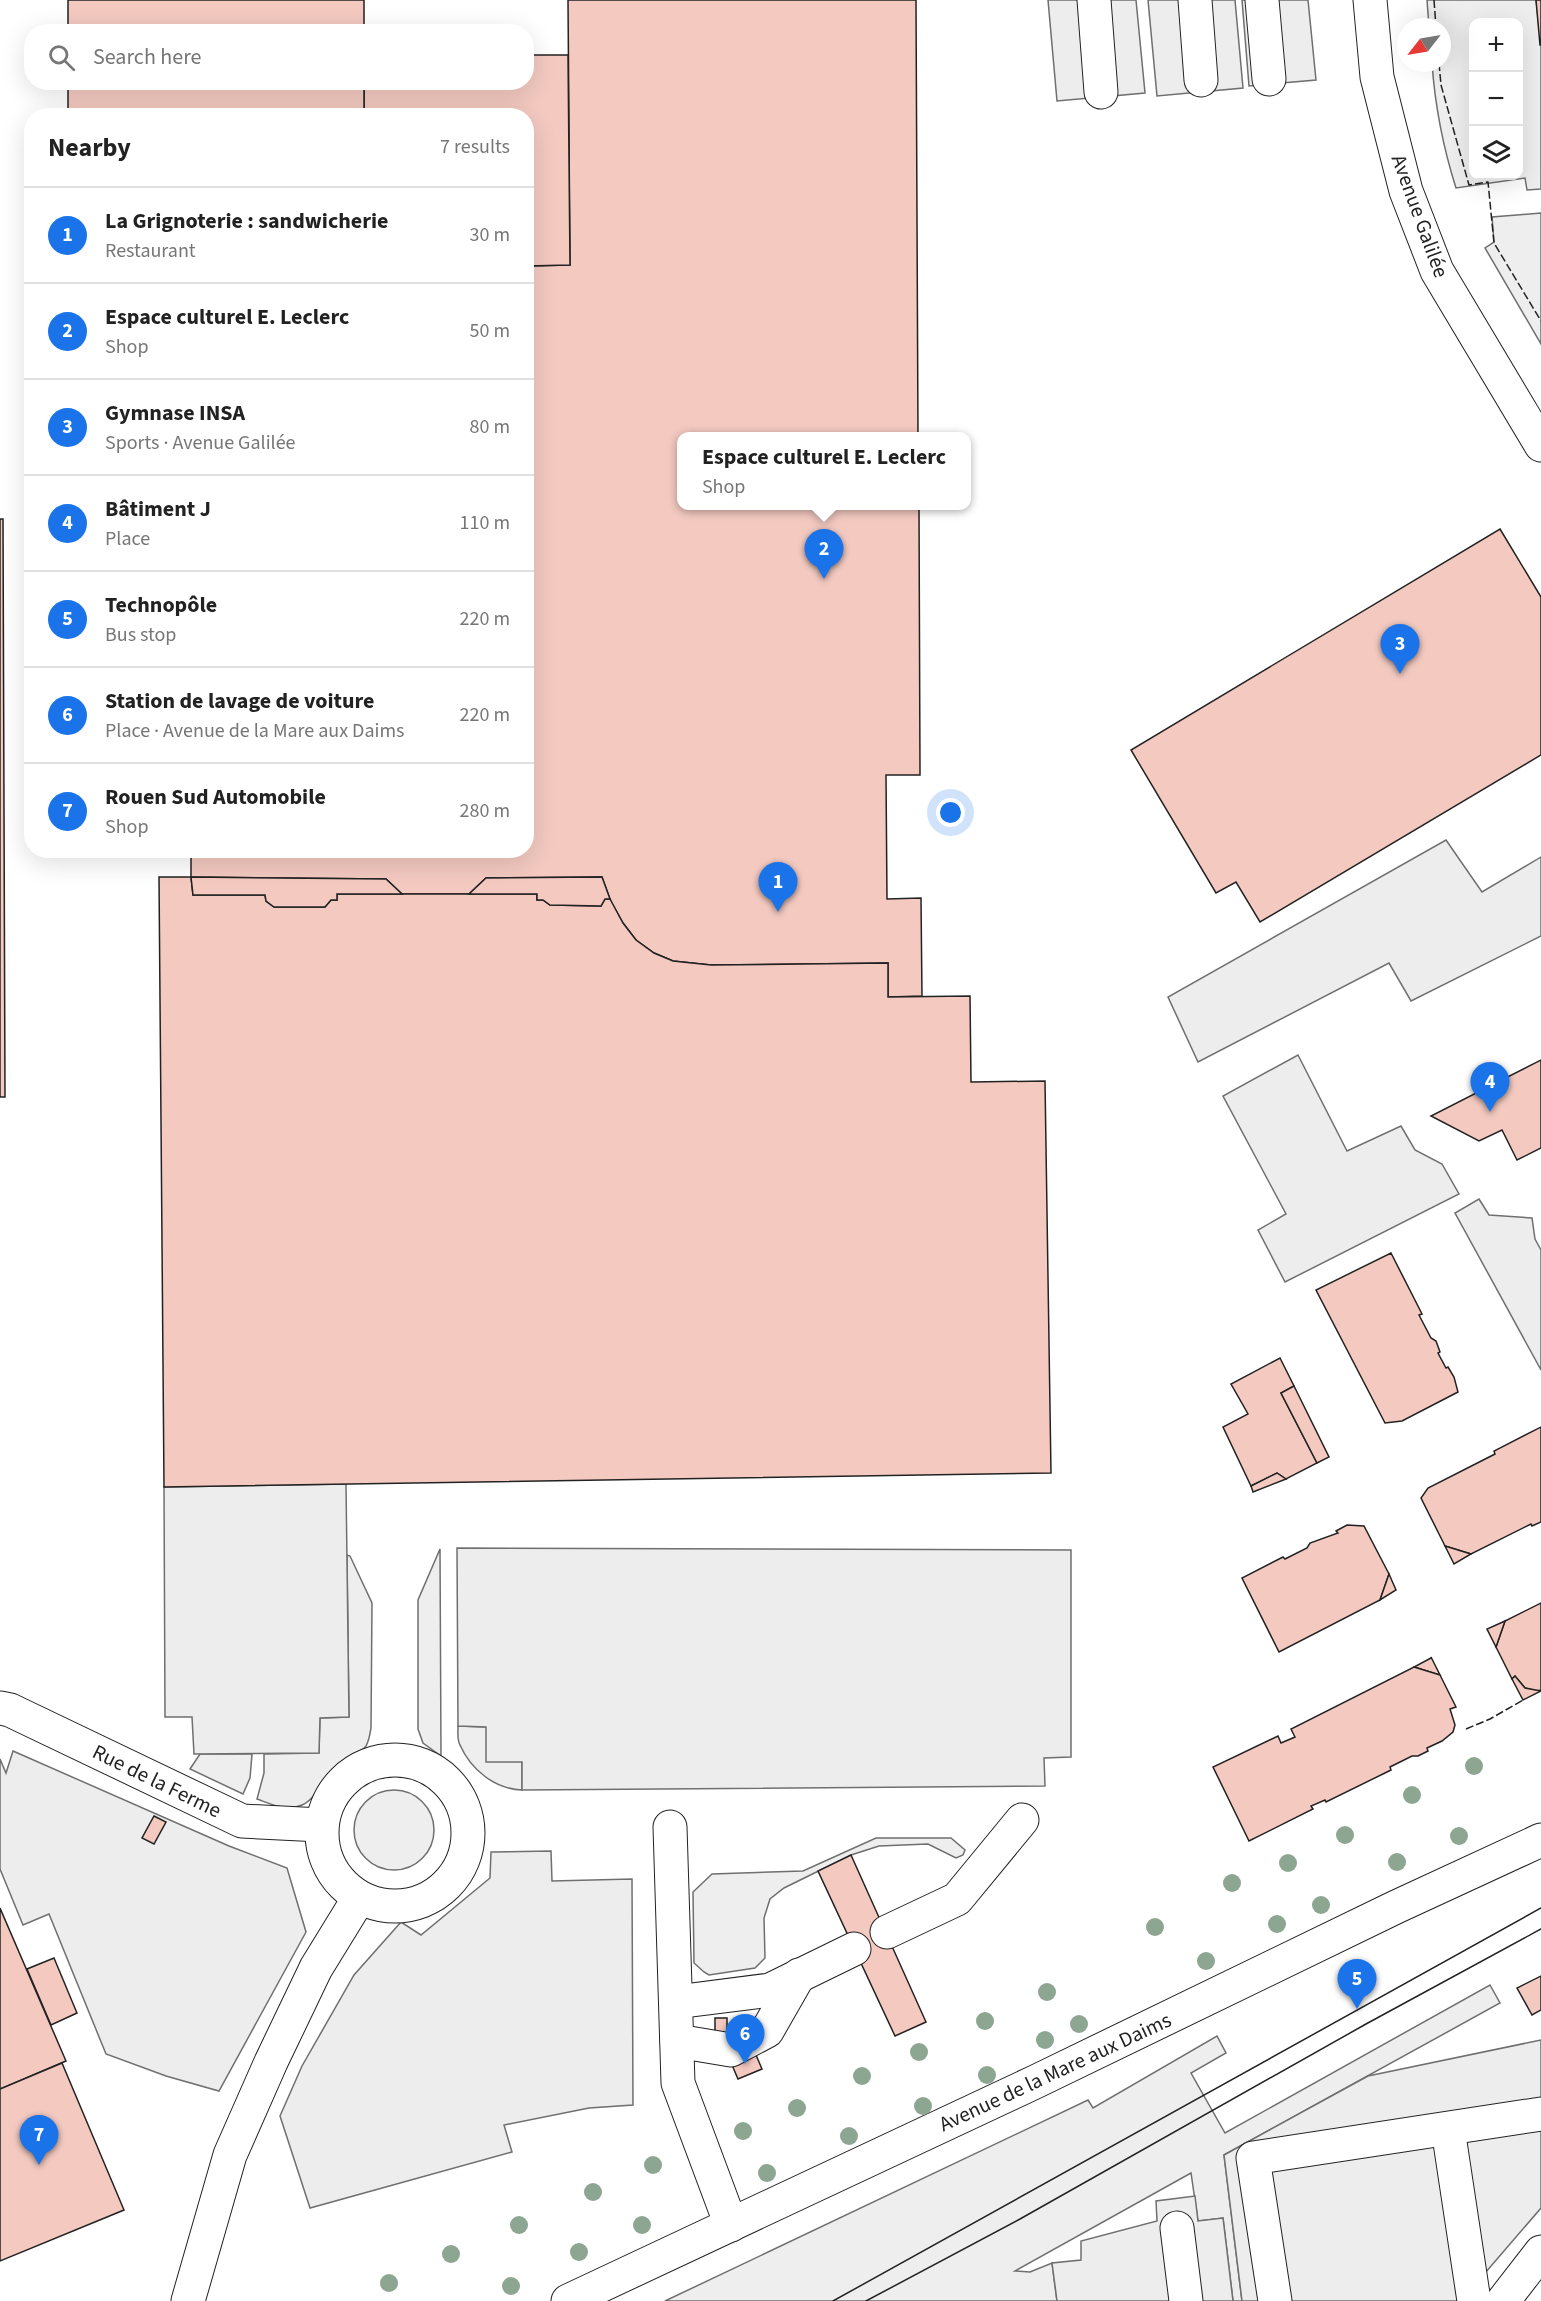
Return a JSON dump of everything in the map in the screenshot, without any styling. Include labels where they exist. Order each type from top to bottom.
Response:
[{"type":"street","points":[[1094,0],[1101,92]]},
{"type":"street","points":[[1195,0],[1201,80]]},
{"type":"street","points":[[1262,0],[1269,79]]},
{"type":"street","name":"Avenue Galilée","points":[[1370,0],[1377,77],[1410,201],[1437,271],[1541,445]]},
{"type":"street","name":"Rue de la Ferme","points":[[0,1708],[10,1710],[242,1821],[321,1825]]},
{"type":"street","points":[[392,1760],[415,1762],[436,1772],[454,1788],[465,1809],[468,1833],[466,1854],[456,1875],[441,1891],[422,1902],[401,1907],[379,1905],[359,1898],[345,1888],[334,1875],[321,1842],[321,1825],[326,1805],[337,1787],[352,1773],[371,1763],[392,1760]]},
{"type":"street","points":[[886,1932],[957,1899],[1022,1820]]},
{"type":"street","points":[[670,1827],[678,2083],[731,2225]]},
{"type":"street","name":"Avenue de la Mare aux Daims","points":[[568,2301],[1541,1840]]},
{"type":"street","points":[[188,2301],[230,2155],[316,1968],[359,1898]]},
{"type":"street","points":[[676,2002],[770,1990],[854,1949]]},
{"type":"street","points":[[677,2041],[731,2050],[767,2031],[799,1975]]},
{"type":"street","points":[[1275,2301],[1253,2158],[1541,2114]]},
{"type":"street","points":[[1448,2129],[1474,2301]]},
{"type":"street","points":[[1177,2228],[1186,2301]]},
{"type":"street","points":[[590,2301],[693,2242]]},
{"type":"street","points":[[1503,2301],[1541,2252]]},
{"type":"shaded area","points":[[1048,0],[1136,0],[1145,93],[1057,101]]},
{"type":"shaded area","points":[[1148,0],[1235,0],[1243,88],[1157,96]]},
{"type":"shaded area","points":[[1242,0],[1308,0],[1316,80],[1249,86]]},
{"type":"shaded area","points":[[1427,0],[1536,0],[1541,45],[1541,189],[1527,190],[1525,178],[1523,178],[1523,18],[1469,18],[1469,180],[1511,180],[1456,188],[1440,126],[1433,72],[1451,72],[1451,18],[1428,18]]},
{"type":"shaded area","points":[[1541,213],[1541,344],[1485,248],[1494,242],[1492,217]]},
{"type":"shaded area","points":[[1446,840],[1482,892],[1541,857],[1541,936],[1411,1001],[1389,963],[1198,1062],[1168,997]]},
{"type":"shaded area","points":[[1298,1055],[1347,1151],[1401,1126],[1415,1150],[1442,1164],[1459,1194],[1285,1282],[1258,1230],[1286,1214],[1223,1096]]},
{"type":"shaded area","points":[[1479,1199],[1489,1215],[1532,1218],[1535,1239],[1541,1250],[1541,1370],[1455,1213]]},
{"type":"shaded area","points":[[346,1484],[349,1717],[320,1718],[319,1753],[194,1754],[192,1717],[165,1717],[164,1487]]},
{"type":"shaded area","points":[[457,1548],[1071,1550],[1071,1757],[1044,1758],[1045,1786],[522,1790],[522,1762],[486,1762],[486,1727],[458,1726]]},
{"type":"shaded area","points":[[440,1549],[441,1756],[423,1743],[418,1729],[418,1600]]},
{"type":"shaded area","points":[[347,1555],[350,1556],[372,1603],[369,1740],[363,1750],[332,1770],[307,1802],[291,1808],[273,1805],[257,1799],[264,1773],[264,1754],[319,1753],[320,1718],[349,1717]]},
{"type":"shaded area","points":[[458,1726],[487,1727],[522,1762],[522,1790],[493,1782],[477,1770],[459,1743]]},
{"type":"shaded area","points":[[13,1751],[229,1846],[287,1868],[306,1932],[219,2091],[166,2076],[106,2054],[49,1914],[23,1925],[0,1869],[0,1759],[6,1773]]},
{"type":"shaded area","points":[[200,1754],[252,1754],[250,1778],[243,1794],[190,1769]]},
{"type":"shaded area","points":[[386,1790],[402,1790],[423,1801],[434,1822],[434,1838],[423,1859],[402,1870],[386,1870],[372,1864],[360,1852],[354,1838],[354,1822],[360,1808],[372,1796]]},
{"type":"shaded area","points":[[876,1838],[951,1838],[965,1850],[963,1855],[956,1858],[928,1844],[879,1846],[851,1855],[784,1888],[770,1899],[764,1918],[765,1958],[755,1968],[709,1975],[694,1963],[693,1892],[712,1874],[803,1871]]},
{"type":"shaded area","points":[[551,1851],[552,1881],[632,1879],[633,2105],[589,2108],[504,2125],[512,2152],[310,2208],[280,2116],[302,2066],[354,1975],[401,1922],[421,1935],[490,1878],[491,1852]]},
{"type":"shaded area","points":[[1490,1985],[1500,2003],[1224,2155],[1242,2301],[1233,2301],[1223,2218],[1198,2221],[1191,2173],[1015,2271],[1030,2272],[1052,2263],[1057,2301],[665,2301],[1088,2100],[1093,2108],[1217,2036],[1226,2053],[1191,2073],[1225,2133]]},
{"type":"shaded area","points":[[1541,2040],[1541,2208],[1461,2301],[1242,2301],[1224,2155],[1368,2076]]},
{"type":"shaded area","points":[[1195,2196],[1198,2221],[1223,2218],[1233,2301],[1057,2301],[1052,2263],[1081,2260],[1081,2241],[1157,2221],[1156,2201]]},
{"type":"building","points":[[68,0],[364,0],[364,24],[68,24]]},
{"type":"building","points":[[568,0],[916,0],[918,432],[677,432],[677,510],[919,510],[920,775],[886,775],[887,899],[921,898],[922,996],[888,997],[888,963],[711,965],[673,961],[654,953],[636,940],[611,902],[602,877],[486,878],[469,894],[402,894],[386,879],[191,877],[191,858],[534,858],[534,266],[570,265]]},
{"type":"building","points":[[1536,0],[1541,0],[1541,45],[1540,45]]},
{"type":"building","points":[[534,55],[568,55],[570,265],[534,266],[534,108],[364,108],[364,90],[534,90]]},
{"type":"building","points":[[68,90],[364,90],[364,108],[68,108]]},
{"type":"building","points":[[0,519],[3,519],[5,1097],[0,1097]]},
{"type":"building","points":[[1500,529],[1541,597],[1541,755],[1260,922],[1236,882],[1216,893],[1131,750]]},
{"type":"building","points":[[159,877],[191,877],[193,895],[265,895],[266,901],[274,907],[325,907],[331,900],[337,900],[337,894],[537,894],[537,900],[543,900],[550,905],[601,906],[605,899],[610,899],[623,923],[636,940],[654,953],[673,961],[711,965],[888,963],[888,997],[970,996],[971,1082],[1045,1081],[1051,1473],[164,1487]]},
{"type":"building","points":[[191,877],[386,879],[402,894],[337,894],[337,900],[331,900],[325,907],[274,907],[266,901],[265,895],[193,895]]},
{"type":"building","points":[[602,877],[610,899],[605,899],[601,906],[550,905],[543,900],[537,900],[537,894],[469,894],[486,878]]},
{"type":"building","points":[[1541,1060],[1541,1148],[1517,1160],[1502,1130],[1479,1141],[1431,1116]]},
{"type":"building","points":[[1391,1253],[1422,1314],[1419,1315],[1431,1338],[1436,1341],[1440,1352],[1438,1353],[1454,1377],[1458,1392],[1402,1421],[1385,1423],[1316,1290]]},
{"type":"building","points":[[1280,1358],[1294,1386],[1281,1393],[1317,1463],[1286,1479],[1277,1473],[1251,1486],[1223,1427],[1248,1414],[1231,1384]]},
{"type":"building","points":[[1294,1386],[1329,1457],[1317,1463],[1281,1393]]},
{"type":"building","points":[[1541,1427],[1541,1522],[1532,1526],[1531,1524],[1471,1554],[1445,1546],[1421,1498],[1428,1488],[1495,1454],[1494,1451]]},
{"type":"building","points":[[1277,1473],[1286,1479],[1253,1492],[1251,1486]]},
{"type":"building","points":[[1347,1525],[1364,1526],[1389,1574],[1380,1600],[1279,1652],[1242,1578],[1283,1557],[1285,1559],[1307,1548],[1310,1543],[1338,1533],[1336,1531]]},
{"type":"building","points":[[1445,1546],[1471,1554],[1454,1564]]},
{"type":"building","points":[[1389,1574],[1396,1590],[1380,1600]]},
{"type":"building","points":[[1541,1603],[1541,1690],[1537,1691],[1525,1688],[1515,1676],[1512,1679],[1496,1647],[1505,1621]]},
{"type":"building","points":[[1505,1621],[1496,1647],[1487,1629]]},
{"type":"building","points":[[1431,1657],[1440,1675],[1414,1667]]},
{"type":"building","points":[[1414,1667],[1440,1675],[1456,1707],[1450,1709],[1455,1725],[1453,1732],[1442,1741],[1427,1748],[1428,1751],[1390,1767],[1391,1770],[1326,1802],[1325,1800],[1311,1806],[1313,1809],[1249,1841],[1213,1767],[1278,1736],[1281,1743],[1295,1737],[1291,1729]]},
{"type":"building","points":[[1515,1676],[1525,1688],[1541,1691],[1523,1700],[1512,1679]]},
{"type":"building","points":[[154,1816],[166,1822],[154,1844],[142,1838]]},
{"type":"building","points":[[851,1855],[926,2022],[895,2036],[818,1871]]},
{"type":"building","points":[[0,1908],[66,2061],[0,2089]]},
{"type":"building","points":[[54,1958],[77,2013],[51,2025],[27,1969]]},
{"type":"building","points":[[1541,1976],[1541,2010],[1532,2015],[1517,1988]]},
{"type":"building","points":[[715,2018],[727,2018],[727,2036],[715,2036]]},
{"type":"building","points":[[753,2048],[762,2069],[738,2079],[729,2058]]},
{"type":"building","points":[[62,2063],[124,2210],[0,2261],[0,2089]]},
{"type":"tram line","points":[[833,2301],[1541,1908]]},
{"type":"tram line","points":[[866,2301],[1020,2219],[1366,2024],[1541,1929]]},
{"type":"fence","points":[[1434,0],[1435,18]]},
{"type":"fence","points":[[1440,72],[1441,85],[1469,185],[1488,182],[1494,243],[1541,321]]},
{"type":"fence","points":[[1466,1729],[1490,1719],[1523,1700]]},
{"type":"place","name":"Espace culturel E. Leclerc","points":[[824,579]]},
{"type":"place","name":"Gymnase INSA","points":[[1400,674]]},
{"type":"place","name":"La Grignoterie : sandwicherie","points":[[778,912]]},
{"type":"place","name":"Bâtiment J","points":[[1490,1112]]},
{"type":"place","name":"Technopôle","points":[[1357,2009]]},
{"type":"place","name":"Station de lavage de voiture","points":[[745,2064]]},
{"type":"place","name":"Rouen Sud Automobile","points":[[39,2165]]}]
